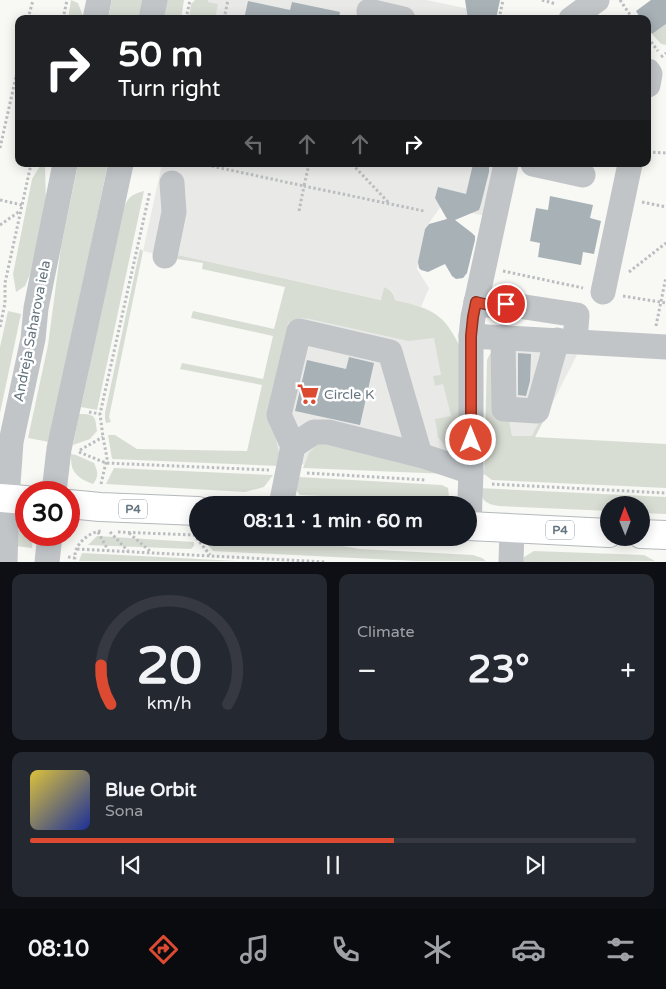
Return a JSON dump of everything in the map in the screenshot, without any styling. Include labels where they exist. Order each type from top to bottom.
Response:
[{"type":"main road","name":"P4","points":[[80,505],[189,511]]},
{"type":"main road","name":"P4","points":[[477,526],[600,533]]},
{"type":"main road","points":[[650,535],[666,536]]},
{"type":"street","points":[[96,15],[99,0]]},
{"type":"street","points":[[152,15],[155,0]]},
{"type":"street","points":[[581,15],[600,7]]},
{"type":"street","points":[[369,11],[386,15]]},
{"type":"street","name":"Andreja Saharova iela","points":[[5,562],[11,499],[11,442],[33,339],[36,308],[64,167]]},
{"type":"street","points":[[55,481],[59,449],[120,167]]},
{"type":"street","points":[[470,496],[471,336],[473,317],[505,167]]},
{"type":"street","points":[[547,167],[583,175]]},
{"type":"street","points":[[604,292],[629,167]]},
{"type":"street","points":[[161,186],[174,212],[165,256]]},
{"type":"street","points":[[476,302],[493,306],[506,304],[577,314],[537,411],[504,409],[503,338]]},
{"type":"street","points":[[283,496],[293,446],[280,415],[299,331],[390,352],[420,455]]},
{"type":"street","points":[[471,336],[659,346]]},
{"type":"street","points":[[293,446],[314,432],[328,432],[420,455],[471,478]]},
{"type":"street","points":[[511,562],[512,528]]},
{"type":"street","points":[[53,546],[56,559]]},
{"type":"path","points":[[29,15],[33,0]]},
{"type":"path","points":[[64,15],[67,0]]},
{"type":"path","points":[[187,15],[190,0]]},
{"type":"path","points":[[225,15],[228,0]]},
{"type":"path","points":[[500,15],[503,0]]},
{"type":"path","points":[[620,0],[630,15]]},
{"type":"path","points":[[0,148],[15,81]]},
{"type":"path","points":[[651,152],[666,153]]},
{"type":"path","points":[[0,328],[5,303],[5,283],[30,167]]},
{"type":"path","points":[[216,167],[424,211]]},
{"type":"path","points":[[299,211],[308,167]]},
{"type":"path","points":[[355,167],[389,203]]},
{"type":"path","points":[[101,484],[107,458],[100,414],[161,186]]},
{"type":"path","points":[[0,200],[22,205]]},
{"type":"path","points":[[0,225],[21,210]]},
{"type":"path","points":[[604,292],[666,243]]},
{"type":"path","points":[[483,266],[604,292],[666,303]]},
{"type":"path","points":[[659,346],[660,303],[666,277]]},
{"type":"path","points":[[103,437],[77,452],[106,463],[288,471],[432,481]]},
{"type":"path","points":[[471,478],[666,493]]},
{"type":"path","points":[[98,531],[108,550]]},
{"type":"path","points":[[56,559],[75,560],[76,549],[85,538],[98,531],[194,535],[210,555]]},
{"type":"path","points":[[110,532],[128,551]]},
{"type":"path","points":[[129,533],[151,552]]},
{"type":"path","points":[[76,549],[326,562]]},
{"type":"shaded area","points":[[71,0],[78,3],[82,15],[69,15]]},
{"type":"shaded area","points":[[112,0],[144,0],[141,15],[109,15]]},
{"type":"shaded area","points":[[167,0],[184,0],[182,15],[164,15]]},
{"type":"shaded area","points":[[195,0],[208,0],[208,2],[218,4],[216,15],[190,15],[191,4]]},
{"type":"shaded area","points":[[208,0],[426,0],[470,9],[469,15],[205,15]]},
{"type":"shaded area","points":[[666,24],[666,45],[661,44],[652,34]]},
{"type":"shaded area","points":[[39,167],[45,167],[46,205],[30,274],[25,286],[16,292],[13,274],[32,179]]},
{"type":"shaded area","points":[[77,167],[107,167],[49,442],[28,438],[48,345],[61,247]]},
{"type":"shaded area","points":[[161,167],[493,167],[485,216],[441,206],[425,229],[417,269],[429,288],[421,307],[395,300],[392,291],[384,287],[382,300],[178,255],[177,259],[143,251]]},
{"type":"shaded area","points":[[144,191],[97,410],[81,407],[122,213],[129,198]]},
{"type":"shaded area","points":[[140,249],[143,251],[109,417],[111,422],[106,423],[105,413]]},
{"type":"shaded area","points":[[178,255],[381,300],[384,287],[392,292],[395,300],[426,309],[433,313],[447,325],[459,345],[459,452],[453,455],[438,437],[435,419],[451,416],[443,384],[435,386],[433,376],[441,375],[434,338],[408,341],[299,318],[288,323],[269,405],[280,458],[279,466],[112,459],[108,435],[115,435],[137,449],[247,451],[262,385],[180,369],[182,363],[263,379],[273,336],[191,318],[193,311],[274,329],[285,287],[202,269],[203,263],[177,259]]},
{"type":"shaded area","name":"Circle K","points":[[311,305],[444,331],[458,388],[456,472],[272,463],[282,317]]},
{"type":"shaded area","points":[[8,311],[21,314],[0,413],[0,347]]},
{"type":"shaded area","points":[[496,351],[579,351],[535,437],[512,436]]},
{"type":"shaded area","points":[[496,351],[512,436],[532,436],[544,412],[548,412],[535,437],[666,444],[666,488],[492,480],[484,474],[487,360],[490,354]]},
{"type":"shaded area","points":[[79,414],[92,415],[96,422],[97,431],[90,439],[73,445]]},
{"type":"shaded area","points":[[333,437],[448,474],[303,468],[309,453],[318,443]]},
{"type":"shaded area","points":[[71,454],[94,463],[97,474],[93,484],[83,480],[75,473],[72,467]]},
{"type":"shaded area","points":[[114,468],[273,475],[264,487],[245,492],[106,484]]},
{"type":"shaded area","points":[[299,477],[442,485],[448,488],[449,496],[300,495],[295,488]]},
{"type":"shaded area","points":[[479,488],[645,496],[600,496],[600,511],[499,506],[485,501]]},
{"type":"shaded area","points":[[650,496],[666,497],[666,514],[650,513]]},
{"type":"shaded area","points":[[97,536],[189,542],[189,546],[194,546],[191,549],[88,545]]},
{"type":"shaded area","points":[[15,546],[32,546],[32,548]]},
{"type":"shaded area","points":[[209,546],[342,546],[360,549],[473,555],[486,561],[415,561],[213,551]]},
{"type":"shaded area","points":[[534,551],[644,555],[655,561],[522,562],[524,557]]},
{"type":"shaded area","points":[[82,553],[237,561],[79,561]]},
{"type":"building","points":[[465,0],[500,0],[497,15],[467,15]]},
{"type":"building","points":[[651,0],[666,0],[666,24],[652,34],[651,15],[638,15],[636,11]]},
{"type":"building","points":[[248,1],[290,10],[292,2],[340,12],[340,15],[245,15]]},
{"type":"building","points":[[472,167],[489,167],[479,210],[455,220],[475,236],[467,273],[463,278],[456,279],[445,264],[428,272],[421,270],[418,262],[425,229],[429,224],[447,219],[435,198],[438,187],[466,194]]},
{"type":"building","points":[[550,196],[593,205],[590,218],[601,221],[594,254],[583,252],[581,265],[538,257],[540,243],[530,241],[536,208],[548,210]]},
{"type":"building","points":[[518,353],[531,354],[530,381],[526,396],[518,395]]},
{"type":"building","points":[[349,357],[374,363],[360,425],[295,411],[307,360],[346,369]]},
{"type":"place","name":"Circle K","points":[[308,394]]},
{"type":"route","points":[[471,440],[471,336],[476,302],[493,306],[506,304]]}]
